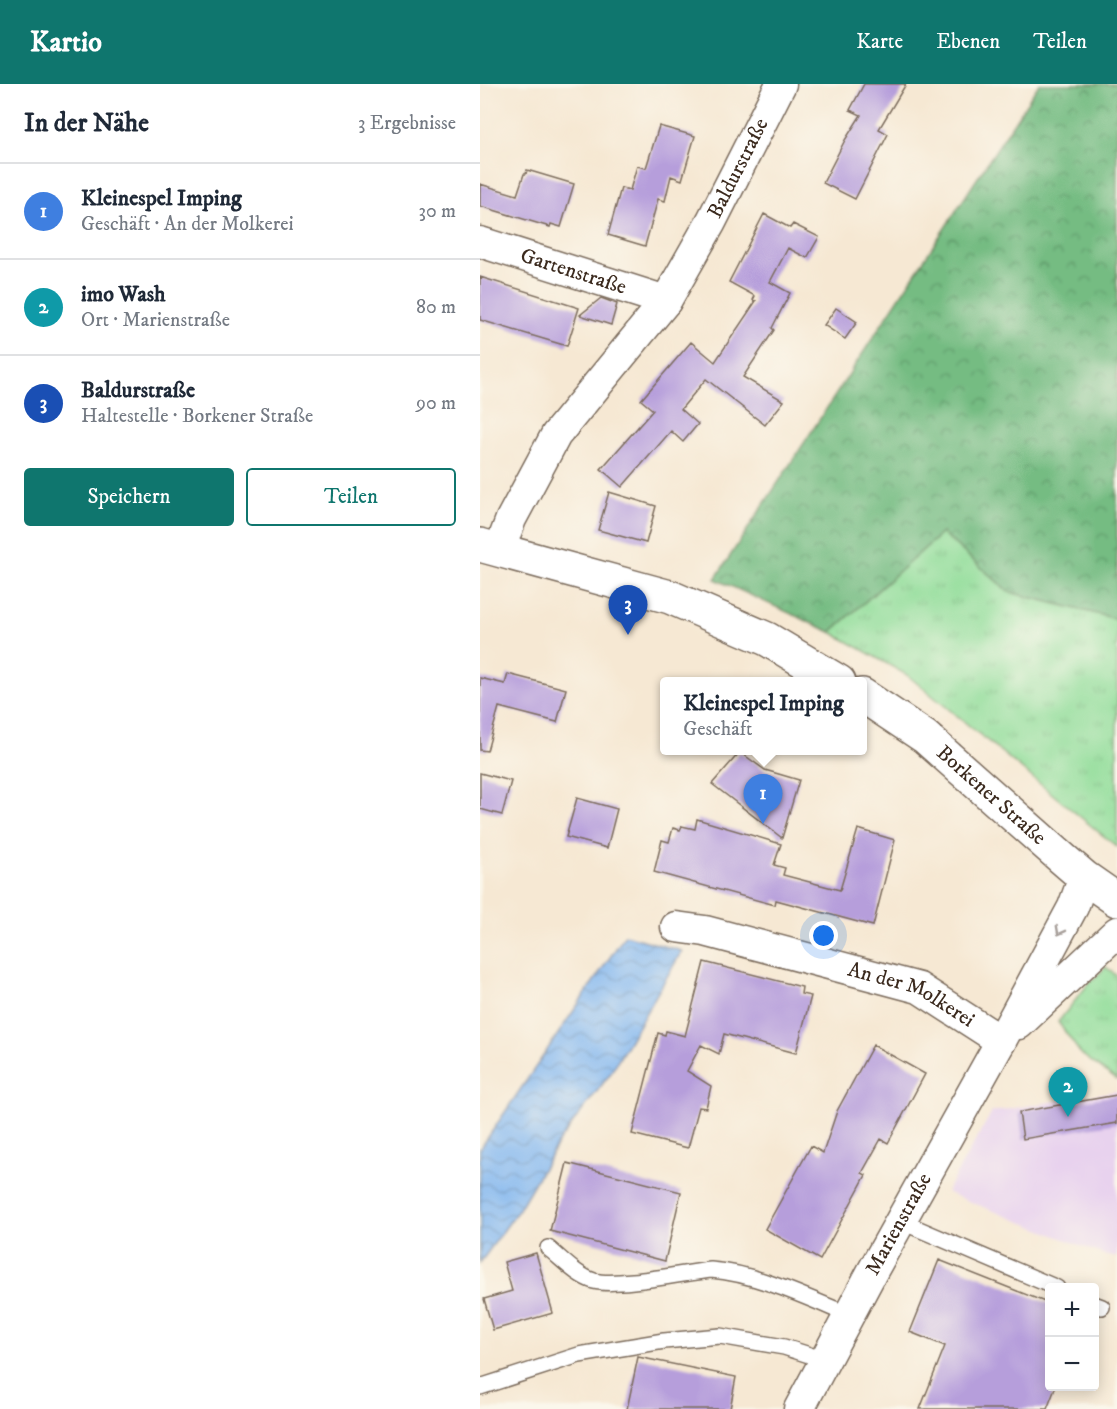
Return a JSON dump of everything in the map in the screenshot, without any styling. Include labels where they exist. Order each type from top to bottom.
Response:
[{"type":"main road","points":[[489,548],[670,597],[767,639],[832,677]]},
{"type":"main road","name":"Borkener Straße","points":[[867,698],[925,737],[1084,878],[1117,900]]},
{"type":"street","name":"Baldurstraße","points":[[489,548],[515,512],[556,435],[666,301],[711,222],[781,84]]},
{"type":"street","name":"Gartenstraße","points":[[480,242],[666,301]]},
{"type":"street","name":"Marienstraße","points":[[799,1409],[1073,907],[1084,878]]},
{"type":"street","name":"An der Molkerei","points":[[676,927],[705,931],[919,988],[1001,1041]]},
{"type":"street","name":"Marienstraße","points":[[1001,1041],[1117,932]]},
{"type":"lane","points":[[900,1221],[1047,1283]]},
{"type":"lane","points":[[548,1248],[582,1275],[596,1281],[614,1282],[725,1270],[801,1295],[849,1315]]},
{"type":"lane","points":[[480,1387],[579,1355],[664,1341],[720,1335],[784,1347],[825,1360]]},
{"type":"shaded area","points":[[1117,1091],[1117,1256],[1107,1256],[946,1192],[992,1112]]},
{"type":"green space","points":[[1039,84],[1117,84],[1117,619],[1009,592],[942,533],[831,632],[715,579]]},
{"type":"green space","points":[[942,533],[1009,592],[1117,619],[1117,847],[907,675],[831,632]]},
{"type":"green space","points":[[1106,967],[1117,976],[1117,1080],[1081,1054],[1058,1022],[1089,983]]},
{"type":"water","points":[[625,935],[682,951],[610,1074],[557,1144],[519,1209],[480,1263],[480,1149]]},
{"type":"building","points":[[864,84],[906,84],[879,129],[888,134],[855,199],[823,183],[861,115],[850,110]]},
{"type":"building","points":[[659,126],[695,136],[682,180],[671,176],[665,201],[658,199],[645,246],[608,235],[621,188],[630,190],[637,166],[646,168]]},
{"type":"building","points":[[527,170],[574,184],[561,227],[551,224],[550,227],[480,206],[480,184],[517,195]]},
{"type":"building","points":[[764,214],[790,228],[793,224],[819,237],[807,258],[788,248],[770,282],[790,293],[772,328],[774,330],[743,377],[784,401],[765,425],[706,379],[681,409],[698,424],[683,442],[671,431],[622,487],[601,469],[653,410],[641,400],[691,342],[715,362],[756,301],[753,300],[755,296],[729,282]]},
{"type":"building","points":[[480,277],[579,308],[567,346],[480,320]]},
{"type":"building","points":[[601,298],[617,304],[611,325],[580,315]]},
{"type":"building","points":[[836,308],[857,322],[845,339],[824,325]]},
{"type":"building","points":[[609,492],[656,506],[646,543],[598,530]]},
{"type":"building","points":[[508,674],[566,689],[557,722],[499,707],[487,751],[480,750],[480,678],[505,684]]},
{"type":"building","points":[[737,755],[744,755],[765,770],[799,780],[782,838],[712,784]]},
{"type":"building","points":[[480,773],[511,781],[502,815],[480,809]]},
{"type":"building","points":[[577,798],[617,809],[607,848],[566,837]]},
{"type":"building","points":[[697,819],[781,844],[774,865],[785,868],[783,875],[840,890],[858,829],[895,840],[873,926],[776,900],[775,905],[654,872],[662,840],[669,842],[673,828],[680,830],[682,826],[695,829]]},
{"type":"building","points":[[704,962],[802,987],[801,994],[811,996],[796,1053],[724,1034],[719,1054],[701,1045],[687,1071],[711,1086],[706,1108],[699,1107],[688,1148],[632,1134],[658,1033],[665,1035],[666,1031],[685,1036]]},
{"type":"building","points":[[873,1045],[925,1074],[888,1143],[881,1139],[862,1173],[866,1175],[820,1260],[765,1229],[811,1146],[823,1153],[837,1111]]},
{"type":"building","points":[[1117,1095],[1117,1123],[1023,1139],[1019,1112]]},
{"type":"building","points":[[567,1163],[681,1192],[665,1261],[550,1231]]},
{"type":"building","points":[[536,1253],[553,1313],[493,1330],[484,1299],[512,1291],[504,1262]]},
{"type":"building","points":[[939,1260],[1045,1302],[1045,1391],[1054,1391],[1047,1409],[920,1409],[945,1346],[910,1332]]},
{"type":"building","points":[[638,1357],[736,1377],[730,1409],[627,1409]]},
{"type":"place","name":"Baldurstraße","points":[[628,635]]},
{"type":"place","name":"Kleinespel Imping","points":[[763,824]]},
{"type":"place","name":"imo Wash","points":[[1068,1117]]}]
